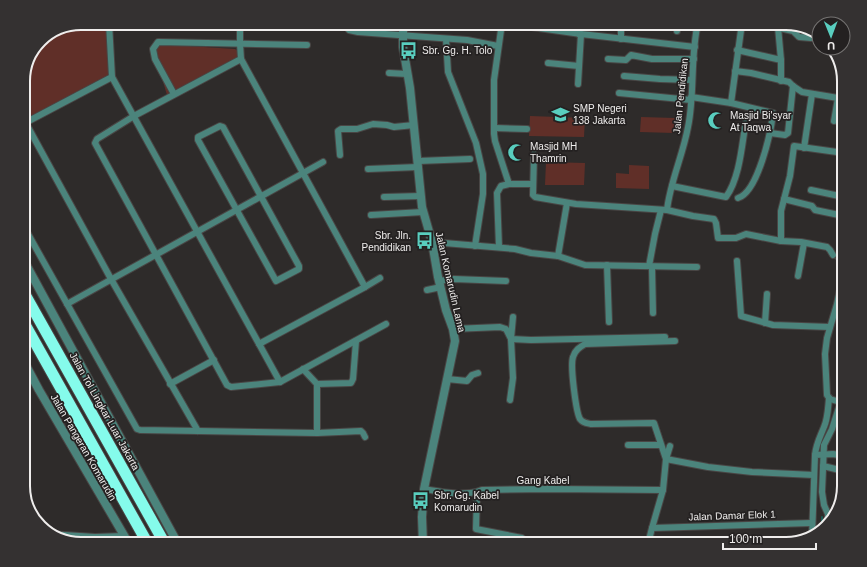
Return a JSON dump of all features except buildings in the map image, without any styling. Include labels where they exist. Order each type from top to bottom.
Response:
[{"type":"highway","name":"Jalan Tol Lingkar Luar Jakarta","points":[[30,303],[161,537]]},
{"type":"highway","points":[[30,333],[144,537]]},
{"type":"street","points":[[110,30],[112,77],[280,382]]},
{"type":"street","points":[[240,30],[241,59],[302,174],[365,287]]},
{"type":"street","points":[[350,30],[402,36],[466,40],[498,46]]},
{"type":"street","name":"Jalan Komarudin Lama","points":[[402,30],[403,47],[408,74],[423,212],[432,242],[446,310],[453,329],[455,345],[424,489],[422,517],[423,537]]},
{"type":"street","points":[[501,30],[494,80],[494,128],[495,140],[509,184]]},
{"type":"street","points":[[552,30],[621,39],[695,46]]},
{"type":"street","points":[[578,84],[580,30]]},
{"type":"street","points":[[621,30],[621,39]]},
{"type":"street","name":"Jalan Pendidikan","points":[[653,313],[651,267],[655,234],[672,186],[688,126],[697,30]]},
{"type":"street","points":[[731,102],[741,30]]},
{"type":"street","points":[[778,30],[781,81]]},
{"type":"street","points":[[789,30],[793,31],[799,37],[811,38]]},
{"type":"street","points":[[446,39],[448,72],[476,143],[483,174],[483,194],[475,246]]},
{"type":"street","points":[[174,94],[155,59],[154,49],[157,43],[307,45]]},
{"type":"street","points":[[737,50],[781,60]]},
{"type":"street","points":[[608,59],[626,60],[631,55],[652,59],[694,59]]},
{"type":"street","points":[[241,59],[134,116],[96,139],[96,143],[155,255],[227,385],[231,387],[280,382],[386,324]]},
{"type":"street","points":[[548,63],[579,66]]},
{"type":"street","points":[[735,71],[747,72],[790,82],[792,86],[802,92],[837,97]]},
{"type":"street","points":[[389,73],[408,74]]},
{"type":"street","points":[[624,76],[660,80],[692,80]]},
{"type":"street","points":[[30,119],[112,77]]},
{"type":"street","points":[[770,133],[785,135],[788,133],[792,86]]},
{"type":"street","points":[[619,92],[731,102],[771,112],[773,114],[770,133],[754,181],[751,188],[744,196],[738,198]]},
{"type":"street","points":[[804,148],[812,94]]},
{"type":"street","points":[[834,122],[837,112]]},
{"type":"street","points":[[672,186],[726,197],[737,168],[747,116]]},
{"type":"street","points":[[340,155],[338,131],[341,129],[357,129],[373,124],[394,127],[414,125]]},
{"type":"street","points":[[220,126],[222,126],[261,196],[299,266],[299,269],[276,281],[274,280],[236,210],[198,140],[198,137],[220,126]]},
{"type":"street","points":[[494,128],[527,129]]},
{"type":"street","points":[[30,133],[170,384],[198,431]]},
{"type":"street","points":[[781,241],[781,211],[790,176],[794,146],[837,151]]},
{"type":"street","points":[[534,154],[534,197],[567,203],[664,210],[714,219],[718,238],[736,238],[746,234],[781,241],[827,247],[833,255]]},
{"type":"street","points":[[368,169],[470,159]]},
{"type":"street","points":[[66,304],[323,162]]},
{"type":"street","points":[[499,247],[497,193],[501,186],[509,184],[533,184]]},
{"type":"street","points":[[811,190],[837,196]]},
{"type":"street","points":[[384,197],[421,196]]},
{"type":"street","points":[[784,199],[812,206],[815,210],[837,215]]},
{"type":"street","points":[[558,256],[567,203]]},
{"type":"street","points":[[371,215],[423,212]]},
{"type":"street","points":[[30,238],[137,429],[317,433],[361,432],[365,438]]},
{"type":"street","points":[[432,242],[515,249],[531,254],[558,256],[582,264],[697,267]]},
{"type":"street","points":[[798,276],[804,243]]},
{"type":"street","points":[[737,261],[741,316],[773,325],[830,327]]},
{"type":"street","points":[[607,265],[609,322]]},
{"type":"street","points":[[30,272],[174,537]]},
{"type":"street","points":[[259,344],[380,278]]},
{"type":"street","points":[[428,290],[440,284],[460,279],[506,281]]},
{"type":"street","points":[[765,323],[767,294]]},
{"type":"street","points":[[812,530],[815,455],[817,442],[826,419],[830,398],[827,392],[825,354],[830,327],[837,304]]},
{"type":"street","points":[[510,400],[513,378],[511,339],[513,316]]},
{"type":"street","points":[[453,329],[504,328],[511,339]]},
{"type":"street","points":[[511,339],[567,340],[668,337]]},
{"type":"street","points":[[317,384],[351,383],[353,379],[356,340]]},
{"type":"street","points":[[666,459],[660,445],[654,423],[591,424],[582,421],[578,412],[573,378],[572,358],[579,347],[585,344],[675,341]]},
{"type":"street","points":[[170,384],[214,360]]},
{"type":"street","points":[[303,369],[317,384],[317,433]]},
{"type":"street","name":"Jalan Pangeran Komarudin","points":[[30,373],[124,536]]},
{"type":"street","points":[[447,379],[467,381],[472,375],[478,373]]},
{"type":"street","points":[[830,398],[837,401]]},
{"type":"street","points":[[828,514],[823,499],[824,445],[837,421]]},
{"type":"street","points":[[628,445],[660,445]]},
{"type":"street","points":[[650,537],[663,490],[666,459],[670,446]]},
{"type":"street","points":[[815,455],[837,455]]},
{"type":"street","points":[[666,459],[735,470],[814,475]]},
{"type":"street","points":[[823,466],[837,469]]},
{"type":"street","name":"Gang Kabel","points":[[424,489],[453,493],[477,492],[482,490],[550,489],[663,490]]},
{"type":"street","points":[[477,492],[476,529],[517,537]]},
{"type":"street","name":"Jalan Damar Elok 1","points":[[652,528],[812,523]]},
{"type":"street","points":[[71,536],[124,536]]},
{"type":"shaded area","points":[[81,30],[109,30],[112,77],[30,121],[30,77],[35,58],[47,43],[61,34]]},
{"type":"shaded area","points":[[157,44],[235,49],[242,54],[238,59],[167,95],[156,58]]},
{"type":"shaded area","points":[[530,116],[585,118],[584,137],[529,136]]},
{"type":"shaded area","points":[[641,117],[675,118],[674,133],[640,132]]},
{"type":"shaded area","points":[[546,162],[585,163],[584,185],[545,185]]},
{"type":"shaded area","points":[[629,165],[649,166],[649,189],[616,188],[616,173],[629,174]]},
{"type":"waterway","points":[[822,517],[822,522]]},
{"type":"tunnel","points":[[833,255],[837,257]]},
{"type":"place","name":"Sbr. Gg. H. Tolo","points":[[409,50]]},
{"type":"place","name":"SMP Negeri 138 Jakarta","points":[[560,114]]},
{"type":"place","name":"Masjid Bi'syar At Taqwa","points":[[717,121]]},
{"type":"place","name":"Masjid MH Thamrin","points":[[517,152]]},
{"type":"place","name":"Sbr. Jln. Pendidikan","points":[[424,241]]},
{"type":"place","name":"Sbr. Gg. Kabel Komarudin","points":[[421,501]]}]
